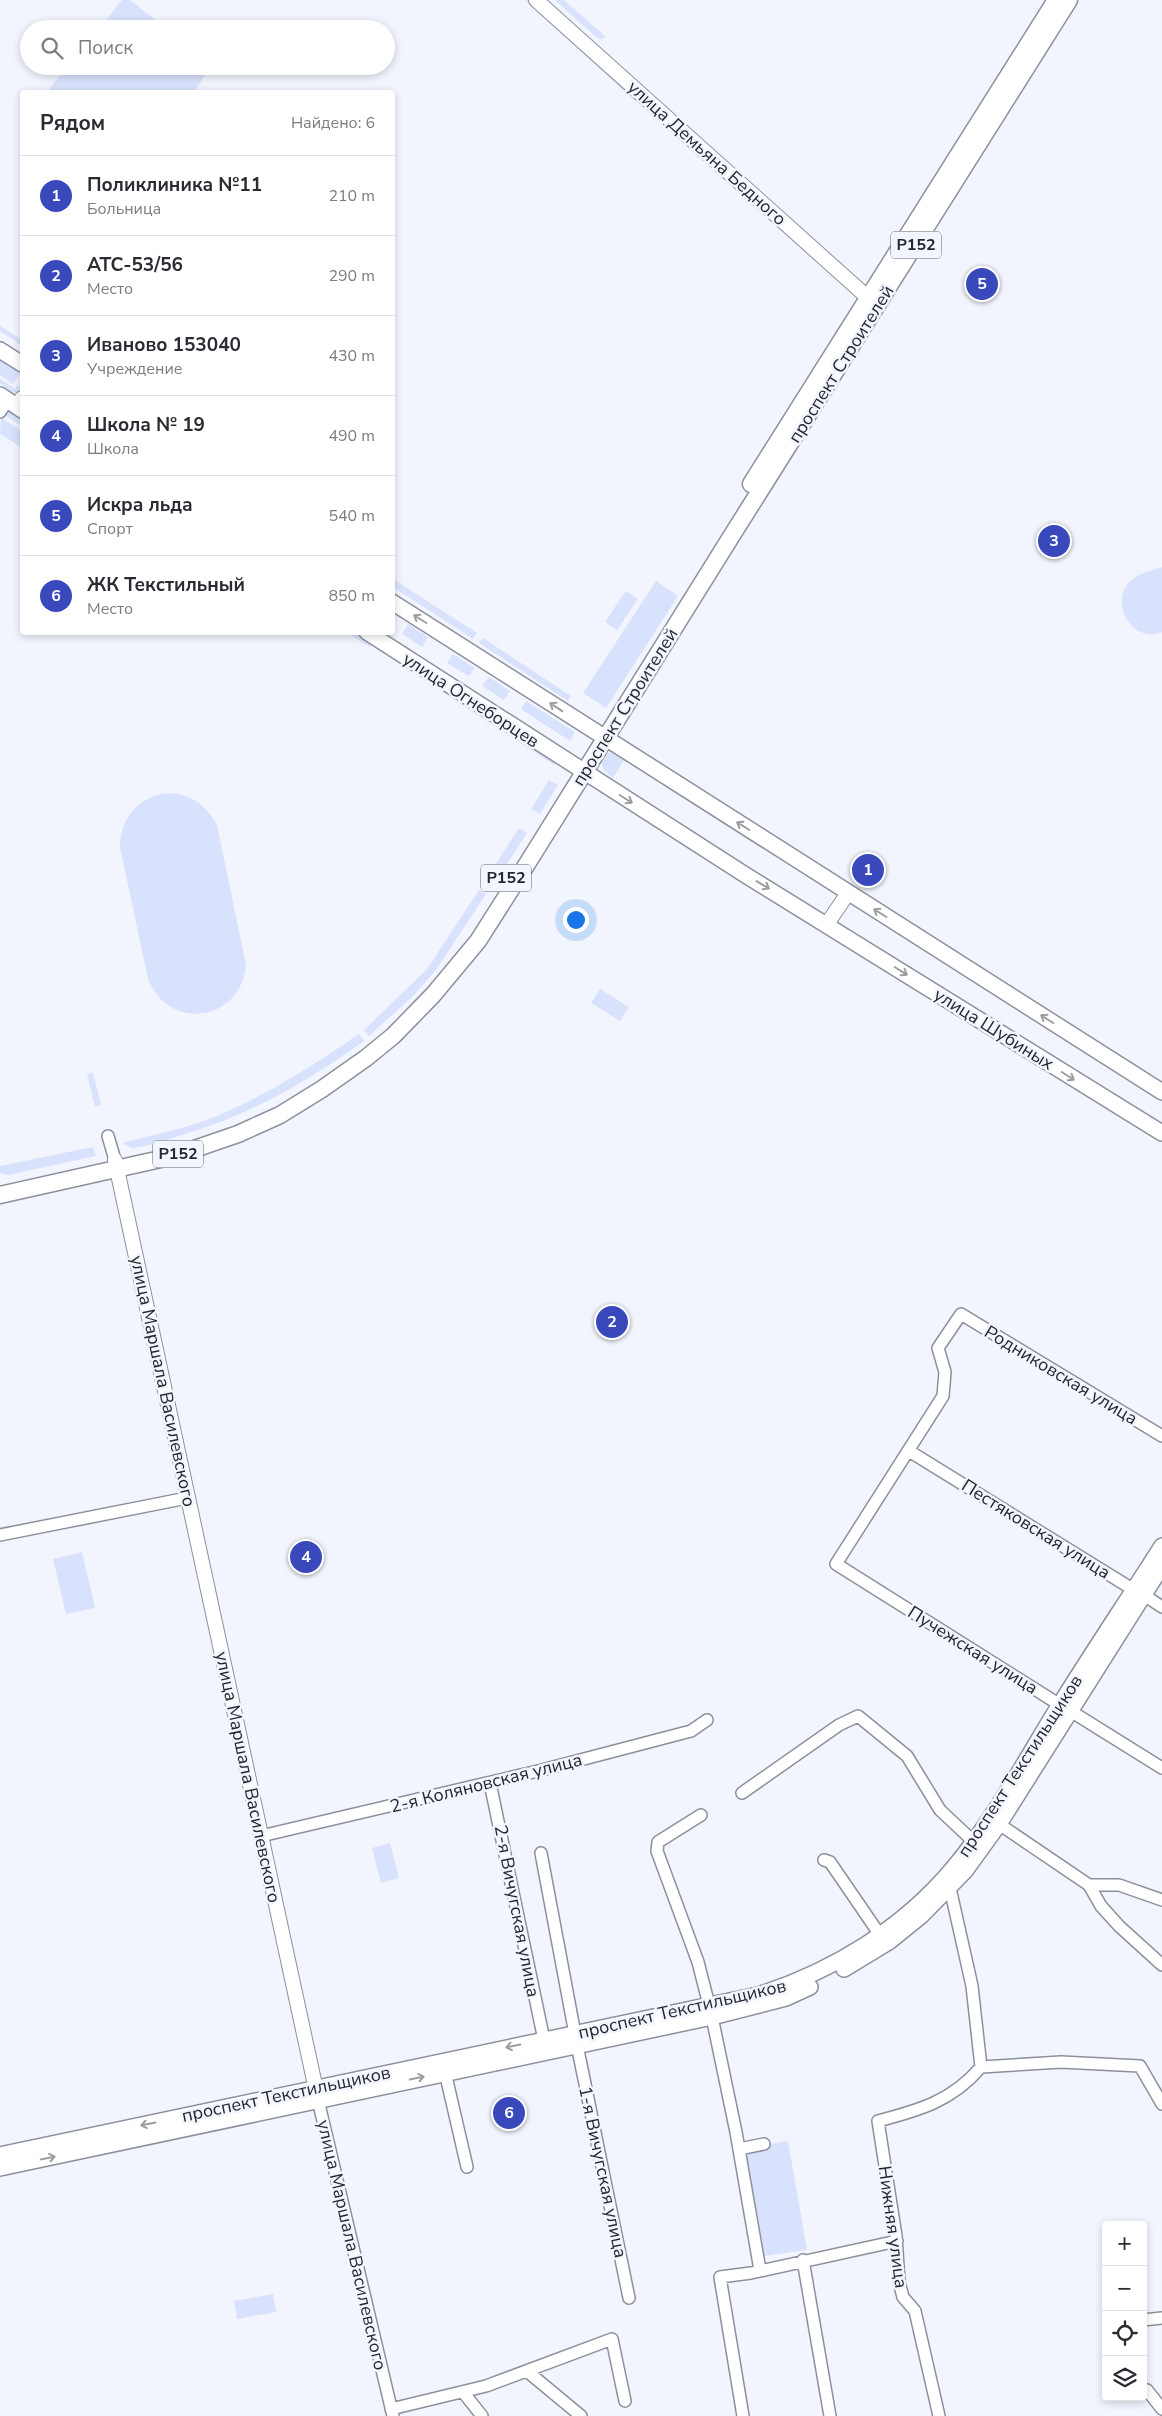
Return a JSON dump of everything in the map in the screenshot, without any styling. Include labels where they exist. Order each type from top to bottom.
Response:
[{"type":"main road","name":"проспект Строителей","points":[[0,1195],[116,1165],[235,1124],[274,1106],[344,1062],[387,1028],[430,986],[468,937],[601,737],[872,302],[1056,0]]},
{"type":"main road","name":"проспект Строителей","points":[[872,302],[1070,0]]},
{"type":"main road","points":[[0,350],[20,363]]},
{"type":"main road","points":[[395,604],[601,737]]},
{"type":"main road","name":"улица Огнеборцев","points":[[372,635],[580,769]]},
{"type":"main road","name":"улица Шубиных","points":[[601,737],[1162,1092]]},
{"type":"main road","name":"улица Шубиных","points":[[580,769],[1162,1133]]},
{"type":"main road","name":"проспект Строителей","points":[[0,1184],[116,1165]]},
{"type":"main road","name":"проспект Текстильщиков","points":[[0,2155],[317,2094],[445,2072],[576,2039],[711,2011],[786,1998],[837,1973],[890,1941],[922,1916],[995,1821],[1064,1708],[1139,1593],[1162,1546]]},
{"type":"main road","name":"проспект Текстильщиков","points":[[1139,1593],[1162,1566]]},
{"type":"main road","name":"проспект Текстильщиков","points":[[711,2011],[794,1984],[834,1964],[880,1935],[946,1884],[973,1841],[995,1821]]},
{"type":"main road","name":"проспект Текстильщиков","points":[[0,2168],[544,2040],[576,2039]]},
{"type":"street","name":"улица Демьяна Бедного","points":[[536,0],[872,302]]},
{"type":"street","points":[[827,924],[848,893]]},
{"type":"street","name":"улица Маршала Василевского","points":[[108,1136],[116,1165],[317,2094],[392,2413]]},
{"type":"street","name":"Родниковская улица","points":[[909,1451],[943,1396],[945,1372],[938,1348],[961,1314],[1162,1436]]},
{"type":"street","name":"Пучежская улица","points":[[909,1451],[836,1564],[1162,1768]]},
{"type":"street","name":"Пестяковская улица","points":[[909,1451],[1162,1607]]},
{"type":"street","points":[[0,1535],[187,1498]]},
{"type":"street","points":[[742,1792],[839,1725],[858,1716],[907,1756],[940,1810],[973,1841]]},
{"type":"street","name":"2-я Коляновская улица","points":[[261,1836],[490,1783],[691,1731],[707,1720]]},
{"type":"street","name":"2-я Вичугская улица","points":[[490,1783],[544,2040]]},
{"type":"street","points":[[701,1815],[658,1842],[656,1851],[698,1962],[711,2011],[739,2149],[760,2270]]},
{"type":"street","points":[[995,1821],[1090,1885],[1101,1906],[1119,1926],[1162,1965]]},
{"type":"street","name":"1-я Вичугская улица","points":[[541,1853],[576,2039],[629,2298]]},
{"type":"street","points":[[824,1860],[830,1862],[880,1935]]},
{"type":"street","points":[[946,1884],[972,1986],[981,2067],[1061,2062],[1140,2066],[1162,2104]]},
{"type":"street","points":[[1090,1885],[1119,1884],[1162,1900]]},
{"type":"street","name":"Нижняя улица","points":[[939,2416],[915,2311],[903,2297],[899,2282],[897,2241],[878,2120],[914,2111],[950,2096],[967,2083],[981,2067]]},
{"type":"street","points":[[445,2072],[467,2168]]},
{"type":"street","points":[[739,2149],[764,2144]]},
{"type":"street","points":[[743,2416],[720,2276],[760,2270],[897,2241]]},
{"type":"street","points":[[803,2260],[830,2416]]},
{"type":"street","points":[[1147,2320],[1162,2318]]},
{"type":"street","points":[[392,2413],[528,2372],[612,2339],[625,2401]]},
{"type":"street","points":[[528,2372],[581,2416]]},
{"type":"street","points":[[1147,2390],[1162,2409]]},
{"type":"street","points":[[463,2392],[482,2416]]},
{"type":"shaded area","points":[[122,0],[130,0],[156,20],[106,20]]},
{"type":"shaded area","points":[[525,0],[534,0],[641,97],[636,102]]},
{"type":"shaded area","points":[[555,0],[564,0],[606,37],[601,39],[596,37]]},
{"type":"shaded area","points":[[61,75],[205,75],[195,90],[49,89]]},
{"type":"shaded area","points":[[0,326],[20,339],[20,345],[0,331]]},
{"type":"shaded area","points":[[0,359],[20,371],[13,384],[0,375]]},
{"type":"shaded area","points":[[0,379],[15,389],[17,385],[20,387],[20,392],[14,393],[0,383]]},
{"type":"shaded area","points":[[8,409],[20,417],[20,425],[4,415]]},
{"type":"shaded area","points":[[1,418],[20,430],[20,446],[0,434]]},
{"type":"shaded area","points":[[1162,567],[1162,632],[1151,634],[1141,632],[1133,627],[1123,610],[1124,590],[1130,581],[1137,576]]},
{"type":"shaded area","points":[[395,580],[477,633],[473,639],[395,588]]},
{"type":"shaded area","points":[[656,581],[678,596],[606,708],[583,693]]},
{"type":"shaded area","points":[[626,591],[638,599],[617,630],[605,622]]},
{"type":"shaded area","points":[[408,624],[428,637],[422,647],[402,634]]},
{"type":"shaded area","points":[[350,635],[365,635],[374,640],[370,647]]},
{"type":"shaded area","points":[[483,638],[571,696],[568,701],[479,643]]},
{"type":"shaded area","points":[[453,654],[475,668],[469,676],[447,663]]},
{"type":"shaded area","points":[[401,657],[558,760],[554,765],[397,662]]},
{"type":"shaded area","points":[[489,677],[510,691],[504,700],[482,686]]},
{"type":"shaded area","points":[[526,701],[575,732],[570,741],[521,709]]},
{"type":"shaded area","points":[[617,748],[628,754],[613,778],[603,769],[602,762],[610,751]]},
{"type":"shaded area","points":[[549,780],[558,785],[540,814],[531,809]]},
{"type":"shaded area","points":[[170,793],[187,796],[201,804],[217,825],[246,965],[241,984],[232,999],[218,1008],[203,1013],[187,1013],[171,1007],[158,996],[148,979],[120,847],[123,828],[131,813],[143,801],[161,794]]},
{"type":"shaded area","points":[[519,828],[527,833],[494,884],[486,879]]},
{"type":"shaded area","points":[[479,890],[486,894],[436,970],[415,994],[369,1036],[364,1030],[427,969]]},
{"type":"shaded area","points":[[600,989],[629,1007],[620,1021],[591,1003]]},
{"type":"shaded area","points":[[359,1034],[364,1041],[343,1056],[258,1106],[212,1125],[153,1144],[132,1148],[122,1143],[192,1125],[233,1109],[288,1080]]},
{"type":"shaded area","points":[[93,1073],[101,1105],[95,1107],[87,1074]]},
{"type":"shaded area","points":[[93,1147],[96,1156],[8,1175],[0,1173],[0,1166]]},
{"type":"shaded area","points":[[82,1552],[95,1608],[66,1614],[53,1559]]},
{"type":"shaded area","points":[[390,1843],[399,1878],[381,1883],[372,1848]]},
{"type":"shaded area","points":[[788,2141],[807,2250],[757,2257],[739,2149]]},
{"type":"shaded area","points":[[273,2294],[276,2312],[237,2319],[234,2301]]},
{"type":"place","name":"Искра льда","points":[[982,284]]},
{"type":"place","name":"Иваново 153040","points":[[1054,541]]},
{"type":"place","name":"Поликлиника №11","points":[[868,870]]},
{"type":"place","name":"АТС-53/56","points":[[612,1322]]},
{"type":"place","name":"Школа № 19","points":[[306,1557]]},
{"type":"place","name":"ЖК Текстильный","points":[[509,2113]]}]
